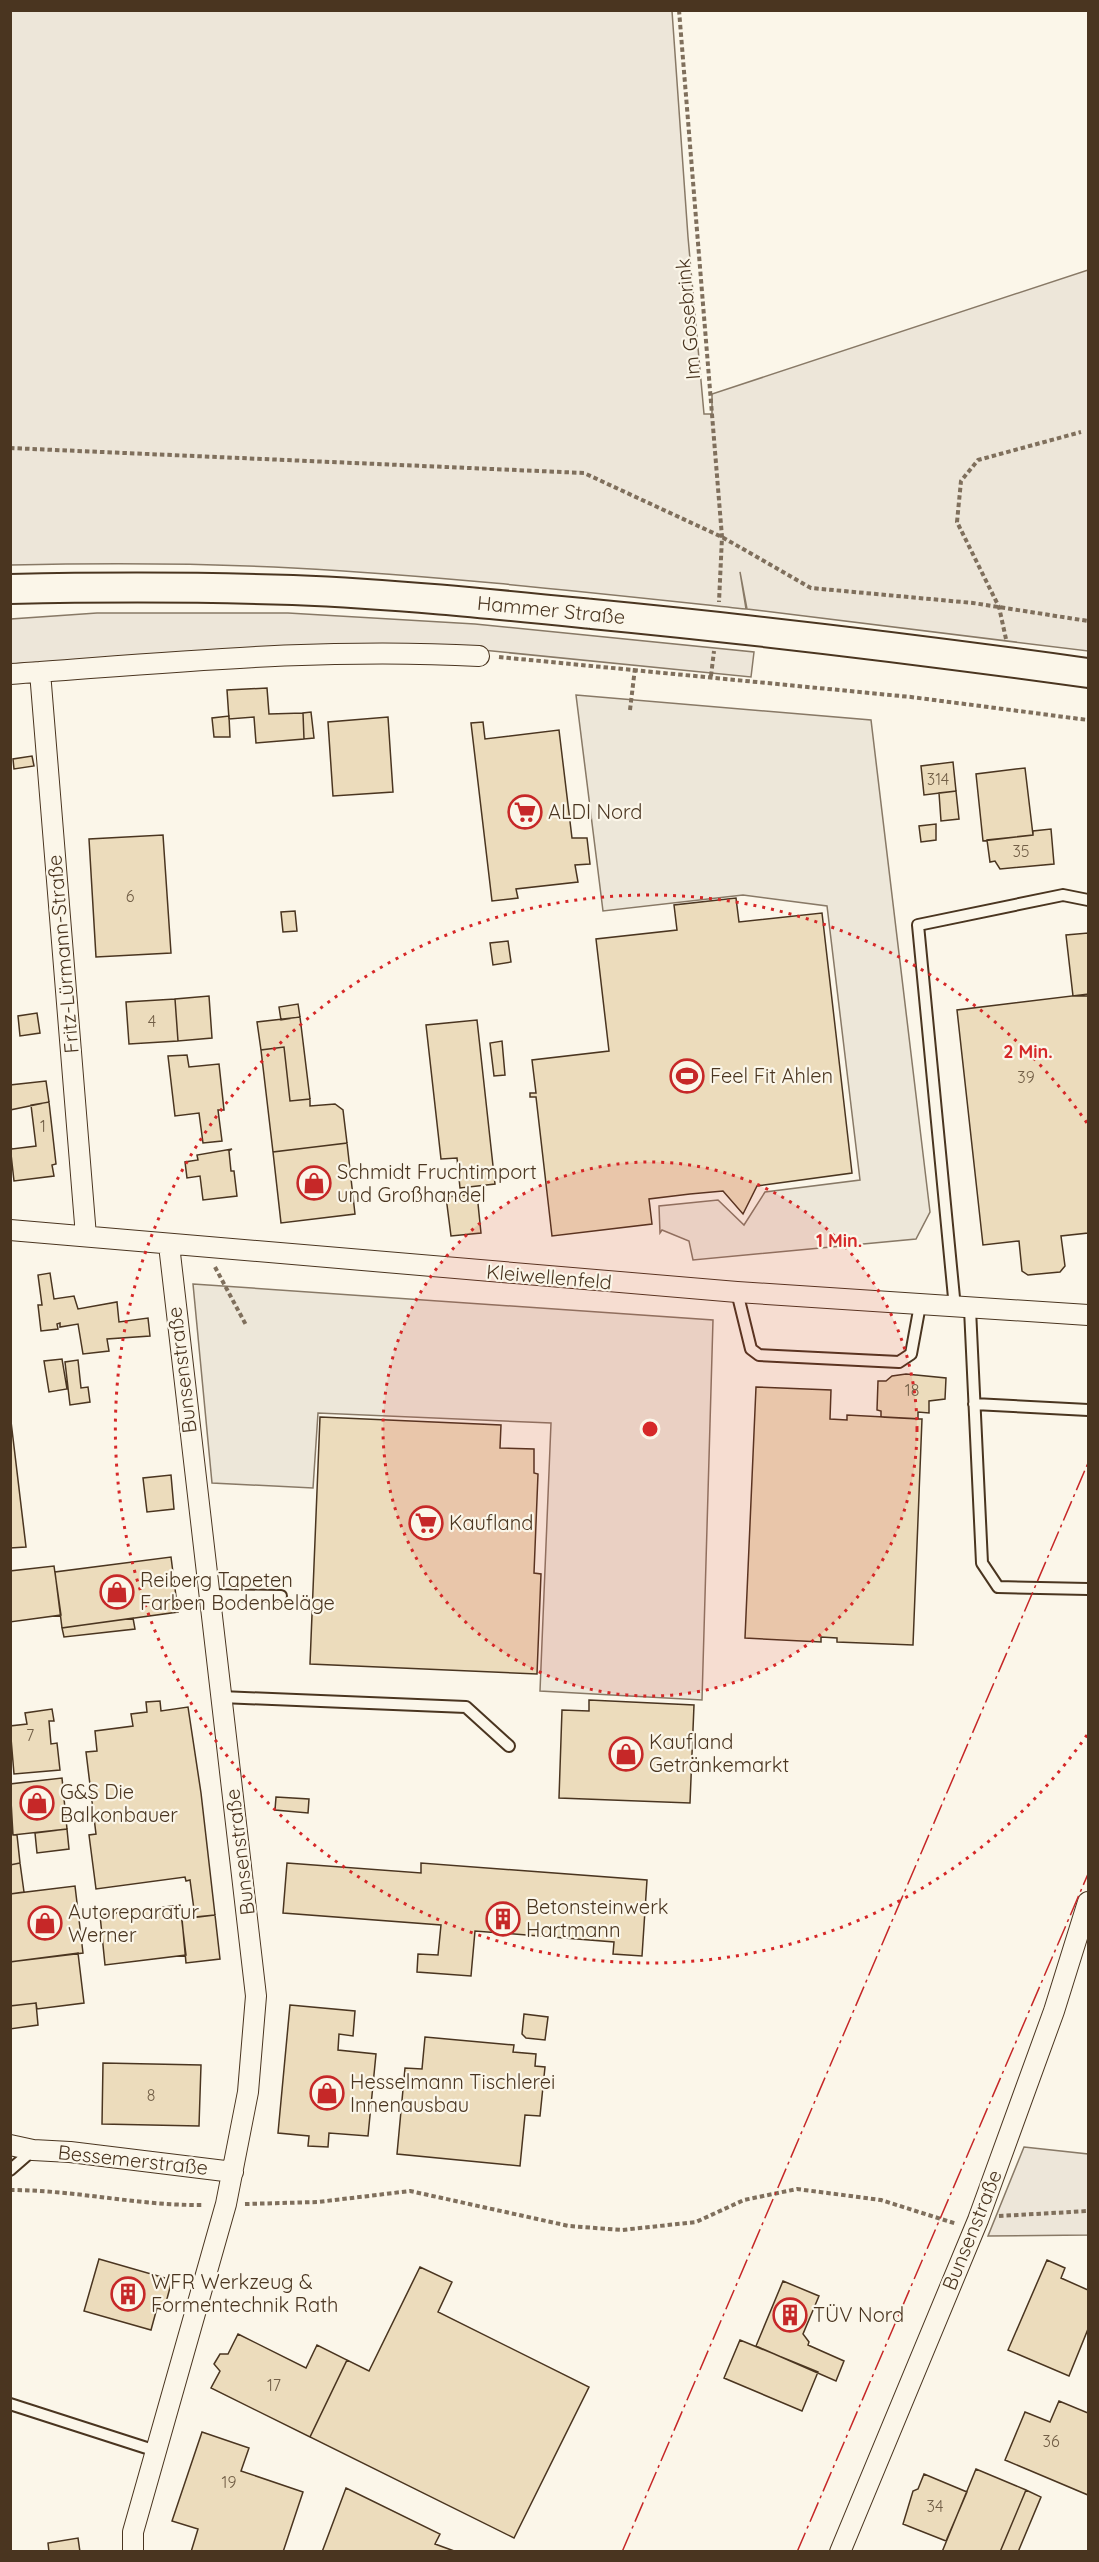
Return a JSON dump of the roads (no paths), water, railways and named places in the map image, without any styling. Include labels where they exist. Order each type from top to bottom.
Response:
[{"type":"main road","name":"Hammer Straße","points":[[10,589],[129,586],[295,591],[478,602],[718,626],[1089,673]]},
{"type":"street","points":[[10,674],[309,654],[479,656]]},
{"type":"street","name":"Fritz-Lürmann-Straße","points":[[40,672],[86,1236]]},
{"type":"street","name":"Kleiwellenfeld","points":[[10,1230],[737,1293],[1089,1315]]},
{"type":"street","name":"Bunsenstraße","points":[[134,2552],[133,2532],[226,2204],[248,2092],[256,1996],[169,1245]]},
{"type":"street","name":"Bunsenstraße","points":[[840,2552],[978,2220],[1054,2011],[1089,1902]]},
{"type":"street","name":"Bessemerstraße","points":[[10,2145],[33,2150],[70,2152],[233,2172]]},
{"type":"lane","points":[[1089,900],[1062,895],[918,925],[974,1404],[982,1563],[998,1587],[1089,1589]]},
{"type":"lane","points":[[737,1293],[751,1349],[759,1355],[899,1362],[911,1354],[920,1305]]},
{"type":"lane","points":[[974,1404],[1089,1410]]},
{"type":"lane","points":[[209,1595],[281,1596]]},
{"type":"lane","points":[[221,1697],[466,1707],[509,1746]]},
{"type":"lane","name":"Bessemerstraße","points":[[10,2170],[33,2150]]},
{"type":"lane","points":[[10,2404],[156,2451]]},
{"type":"place","name":"ALDI Nord","points":[[525,812]]},
{"type":"place","name":"Feel Fit Ahlen","points":[[687,1076]]},
{"type":"place","name":"Schmidt Fruchtimport und Großhandel","points":[[314,1183]]},
{"type":"place","name":"Kaufland","points":[[426,1523]]},
{"type":"place","name":"Reiberg Tapeten Farben Bodenbeläge","points":[[117,1592]]},
{"type":"place","name":"Kaufland Getränkemarkt","points":[[626,1754]]},
{"type":"place","name":"G&S Die Balkonbauer","points":[[37,1803]]},
{"type":"place","name":"Betonsteinwerk Hartmann","points":[[503,1919]]},
{"type":"place","name":"Autoreparatur Werner","points":[[45,1923]]},
{"type":"place","name":"Hesselmann Tischlerei Innenausbau","points":[[327,2093]]},
{"type":"place","name":"WFR Werkzeug & Formentechnik Rath","points":[[128,2294]]},
{"type":"place","name":"TÜV Nord","points":[[790,2315]]}]
